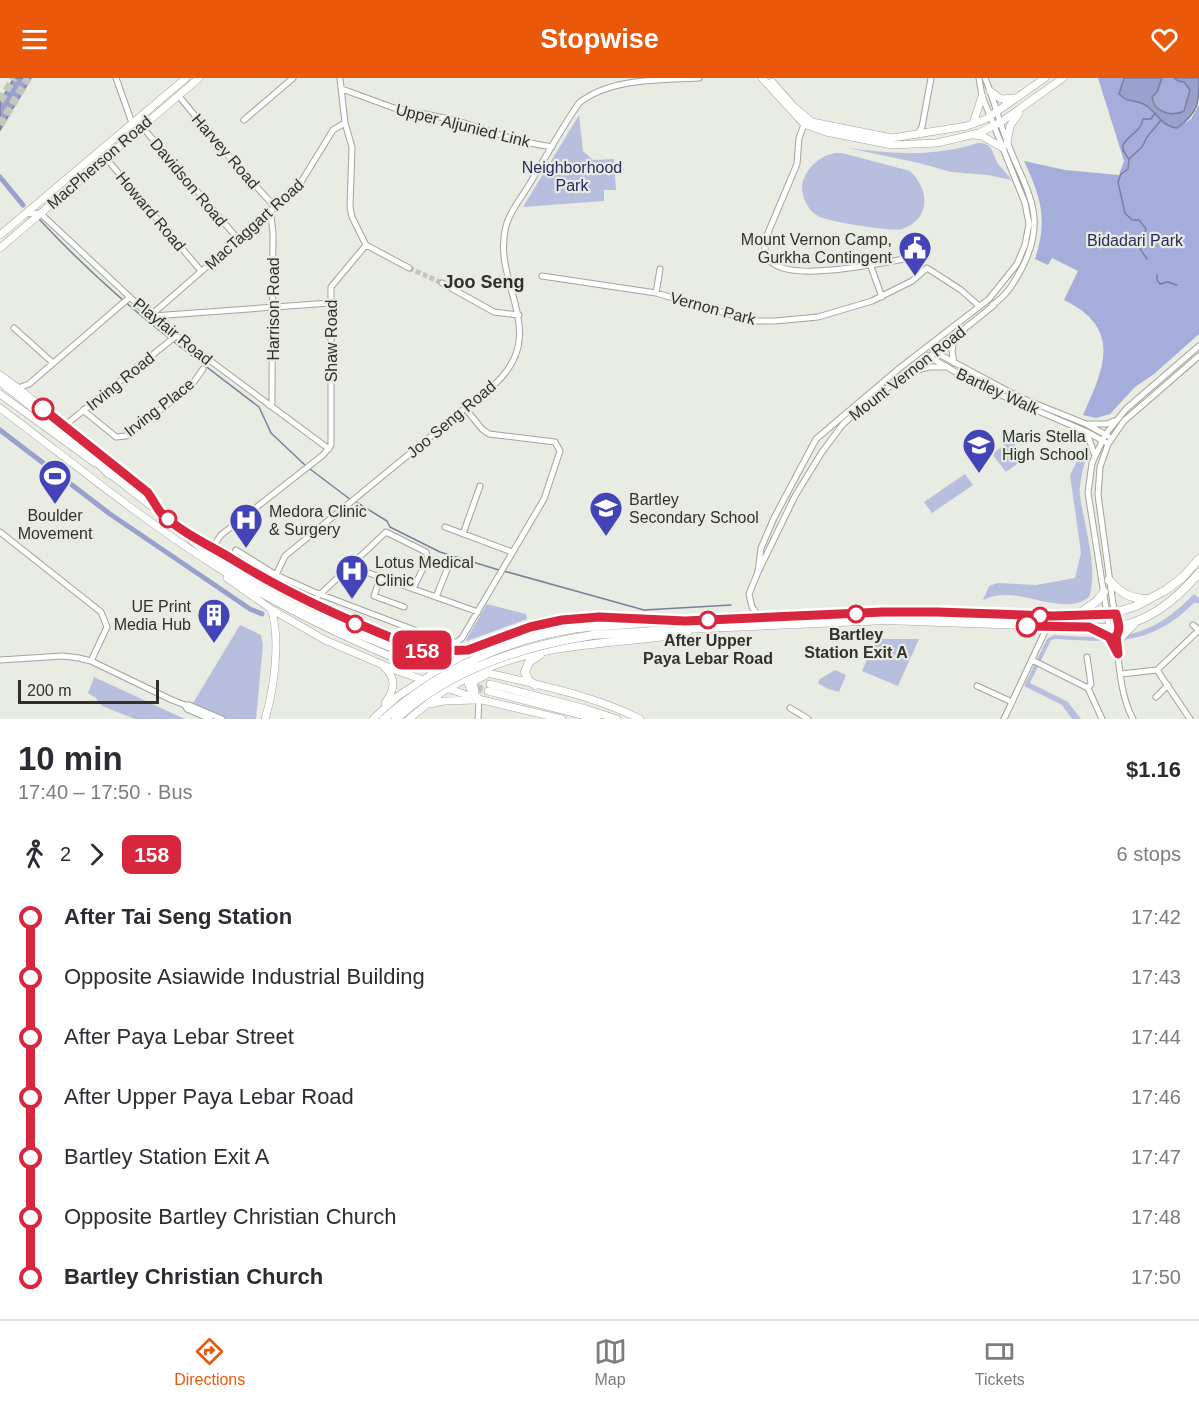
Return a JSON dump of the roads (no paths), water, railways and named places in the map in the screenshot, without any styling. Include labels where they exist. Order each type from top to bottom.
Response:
[{"type":"highway","points":[[0,381],[84,449],[109,474]]},
{"type":"highway","points":[[384,719],[421,689],[468,661],[524,639],[578,628],[670,621],[898,612],[1112,614],[1149,599],[1183,577],[1199,559]]},
{"type":"highway","points":[[1116,640],[1140,620],[1173,600],[1199,573]]},
{"type":"highway","points":[[1110,580],[1125,595],[1134,599],[1149,599]]},
{"type":"highway","points":[[1077,615],[1097,602],[1104,592]]},
{"type":"highway","points":[[419,649],[468,650],[530,627],[562,620],[599,617],[670,621]]},
{"type":"highway","points":[[396,719],[432,691],[488,663],[536,646],[593,635],[886,620],[1109,628],[1140,620]]},
{"type":"highway","points":[[1089,627],[1109,637],[1118,654]]},
{"type":"highway","points":[[480,671],[507,661],[549,651],[683,634],[705,628]]},
{"type":"highway","points":[[500,638],[490,648],[494,658],[507,661]]},
{"type":"highway","points":[[450,663],[485,644]]},
{"type":"highway","points":[[478,700],[471,692],[467,678],[475,656],[485,644]]},
{"type":"highway","points":[[535,685],[526,676],[526,666],[534,658],[549,651]]},
{"type":"main road","name":"MacPherson Road","points":[[0,248],[40,213],[133,122],[186,78]]},
{"type":"main road","name":"MacPherson Road","points":[[0,235],[102,154],[139,128],[199,78]]},
{"type":"main road","points":[[762,78],[806,121],[826,132],[884,145],[937,143],[971,135],[998,124],[1063,78]]},
{"type":"main road","points":[[768,78],[806,121],[883,138],[930,133],[973,124],[994,114],[1045,78]]},
{"type":"main road","points":[[990,91],[1001,99],[1016,98]]},
{"type":"main road","points":[[973,124],[982,96]]},
{"type":"main road","points":[[971,135],[982,136],[1005,145],[1010,124],[1029,102]]},
{"type":"main road","points":[[0,375],[147,492],[155,501],[160,512]]},
{"type":"main road","points":[[0,394],[181,529],[272,583],[311,603],[450,663],[616,707],[640,719]]},
{"type":"main road","points":[[0,408],[100,484],[215,566],[321,626],[418,663],[262,589],[195,544],[181,529]]},
{"type":"main road","points":[[215,566],[226,577],[271,609],[325,640],[422,680],[478,700],[540,717],[562,719]]},
{"type":"main road","points":[[266,719],[272,688],[275,632],[271,609]]},
{"type":"main road","points":[[275,632],[285,624],[296,624]]},
{"type":"main road","points":[[374,718],[388,699],[394,685],[391,674],[375,661]]},
{"type":"main road","points":[[374,718],[399,696],[450,663]]},
{"type":"main road","points":[[409,719],[449,688],[480,671]]},
{"type":"main road","points":[[488,702],[477,693],[472,684],[479,677],[490,673]]},
{"type":"main road","points":[[597,719],[489,688],[586,709],[617,719]]},
{"type":"main road","points":[[420,709],[433,702],[478,700]]},
{"type":"street","points":[[118,78],[133,122]]},
{"type":"street","points":[[244,120],[293,78]]},
{"type":"street","points":[[340,78],[345,123],[352,147],[350,207],[356,225],[366,245],[409,268]]},
{"type":"street","name":"Joo Seng Road","points":[[272,583],[285,556],[497,382],[509,367],[519,345],[520,336],[519,315],[503,256],[507,223],[579,103],[600,88],[619,83],[699,78]]},
{"type":"street","points":[[917,135],[922,127],[931,78]]},
{"type":"street","points":[[979,78],[982,96],[994,114],[1005,145]]},
{"type":"street","points":[[985,78],[994,114]]},
{"type":"street","name":"Upper Aljunied Link","points":[[342,89],[394,108],[454,120],[519,141],[552,147]]},
{"type":"street","name":"Harvey Road","points":[[178,95],[275,207]]},
{"type":"street","points":[[806,121],[799,138],[797,164],[765,240],[766,254],[773,264],[780,268],[819,271],[921,256]]},
{"type":"street","name":"MacTaggart Road","points":[[150,316],[298,187],[333,130],[345,123]]},
{"type":"street","points":[[922,127],[930,133]]},
{"type":"street","name":"Davidson Road","points":[[139,128],[144,129],[238,239]]},
{"type":"street","name":"Mount Vernon Road","points":[[759,618],[752,607],[749,594],[758,572],[795,496],[822,452],[843,424],[879,393],[910,373],[994,304],[1010,290],[1020,273],[1035,230],[1033,207],[1005,145]]},
{"type":"street","name":"Mount Vernon Road","points":[[758,572],[761,548],[774,518],[816,439],[837,419],[989,299],[1017,264],[1025,245],[1029,224],[1025,203],[1005,145]]},
{"type":"street","name":"Howard Road","points":[[102,154],[201,271]]},
{"type":"street","name":"Harrison Road","points":[[269,212],[273,222],[272,403],[269,405]]},
{"type":"street","points":[[23,215],[40,213]]},
{"type":"street","name":"Playfair Road","points":[[40,213],[126,300],[329,449]]},
{"type":"street","name":"Shaw Road","points":[[329,449],[331,441],[331,287],[366,245]]},
{"type":"street","points":[[870,264],[882,297]]},
{"type":"street","name":"Vernon Park","points":[[542,276],[656,293],[753,321],[775,321],[818,317],[882,297],[912,281],[927,268],[961,290],[980,306]]},
{"type":"street","points":[[656,293],[660,269]]},
{"type":"street","points":[[442,283],[494,312],[519,315]]},
{"type":"street","points":[[18,388],[27,385],[126,300]]},
{"type":"street","points":[[150,316],[330,303]]},
{"type":"street","points":[[980,306],[985,308],[994,304]]},
{"type":"street","points":[[156,311],[165,315]]},
{"type":"street","points":[[14,328],[53,363]]},
{"type":"street","points":[[954,336],[952,351],[954,363]]},
{"type":"street","name":"Irving Road","points":[[67,429],[69,422],[83,410],[175,337]]},
{"type":"street","points":[[1133,719],[1126,700],[1121,674],[1116,640],[1119,627],[1104,592],[1088,493],[1092,463],[1104,437],[1126,409],[1199,346]]},
{"type":"street","name":"Bartley Walk","points":[[927,347],[1018,397],[1086,424],[1110,441]]},
{"type":"street","name":"Bartley Walk","points":[[921,352],[980,386],[1087,432],[1104,437]]},
{"type":"street","points":[[1116,640],[1109,628],[1112,614],[1110,580],[1098,495],[1100,467],[1110,441],[1130,416],[1199,356]]},
{"type":"street","points":[[1177,366],[1185,362],[1190,364]]},
{"type":"street","points":[[910,373],[929,367],[948,367]]},
{"type":"street","name":"Irving Place","points":[[83,410],[116,437],[126,436],[191,386],[203,369]]},
{"type":"street","points":[[232,559],[236,550],[276,575],[319,594],[416,631],[449,642],[457,642],[462,638],[478,612],[544,499],[558,458],[559,447],[555,442],[489,434],[465,408]]},
{"type":"street","points":[[837,419],[843,424]]},
{"type":"street","points":[[1086,424],[1107,424],[1116,420]]},
{"type":"street","points":[[1087,432],[1095,456]]},
{"type":"street","points":[[212,548],[221,535],[329,449]]},
{"type":"street","points":[[1092,463],[1097,460],[1100,467]]},
{"type":"street","points":[[463,534],[480,486]]},
{"type":"street","points":[[445,527],[512,552]]},
{"type":"street","points":[[0,532],[102,612],[107,627],[91,661]]},
{"type":"street","points":[[311,603],[383,532],[388,532],[428,555],[413,589]]},
{"type":"street","points":[[436,597],[450,562]]},
{"type":"street","points":[[349,566],[478,612]]},
{"type":"street","points":[[381,576],[375,597],[404,607]]},
{"type":"street","points":[[1004,719],[1048,625]]},
{"type":"street","points":[[1121,674],[1157,670],[1199,630],[1193,625]]},
{"type":"street","points":[[0,660],[63,656],[91,661],[185,705],[222,719]]},
{"type":"street","points":[[1087,657],[1090,684],[1088,688]]},
{"type":"street","points":[[1032,660],[1088,688],[1102,719]]},
{"type":"street","points":[[1157,670],[1189,719]]},
{"type":"street","points":[[1156,697],[1168,685]]},
{"type":"street","points":[[977,686],[1012,702]]},
{"type":"street","points":[[478,700],[478,719]]},
{"type":"street","points":[[185,705],[188,709],[210,719]]},
{"type":"street","points":[[790,708],[808,719]]},
{"type":"waterway","points":[[1128,158],[1123,145],[1140,127],[1143,119],[1151,119],[1155,113]]},
{"type":"waterway","points":[[1147,259],[1139,247],[1146,229],[1139,220],[1132,220],[1125,213],[1118,182],[1121,174],[1128,169],[1129,159],[1142,147],[1161,120]]},
{"type":"waterway","points":[[0,177],[23,205]]},
{"type":"waterway","points":[[39,219],[102,282],[170,339]]},
{"type":"waterway","points":[[1157,275],[1160,284],[1168,282],[1177,285]]},
{"type":"waterway","points":[[174,342],[259,407],[271,433],[306,466]]},
{"type":"waterway","points":[[0,430],[110,514],[250,609],[262,614]]},
{"type":"waterway","points":[[310,469],[351,500]]},
{"type":"waterway","points":[[356,502],[387,521],[390,527],[440,552],[499,570]]},
{"type":"waterway","points":[[504,571],[644,610],[731,605]]},
{"type":"tunnel","points":[[0,101],[14,78]]},
{"type":"tunnel","points":[[0,125],[28,78]]},
{"type":"tunnel","points":[[409,268],[442,283]]},
{"type":"tunnel","points":[[419,659],[456,672]]},
{"type":"tunnel","points":[[416,667],[437,674]]},
{"type":"tunnel","points":[[456,681],[488,691]]},
{"type":"place","name":"Mount Vernon Camp, Gurkha Contingent","points":[[915,277]]},
{"type":"place","name":"Maris Stella High School","points":[[979,474]]},
{"type":"place","name":"Boulder Movement","points":[[55,505]]},
{"type":"place","name":"Bartley Secondary School","points":[[606,537]]},
{"type":"place","name":"Medora Clinic & Surgery","points":[[246,549]]},
{"type":"place","name":"Lotus Medical Clinic","points":[[352,600]]},
{"type":"place","name":"Bartley Station Exit A","points":[[856,614]]},
{"type":"place","name":"After Upper Paya Lebar Road","points":[[708,620]]},
{"type":"place","name":"UE Print Media Hub","points":[[214,644]]},
{"type":"district","name":"Joo Seng","points":[[484,282]]},
{"type":"park label","name":"Neighborhood Park","points":[[572,176]]},
{"type":"park label","name":"Bidadari Park","points":[[1135,240]]}]
